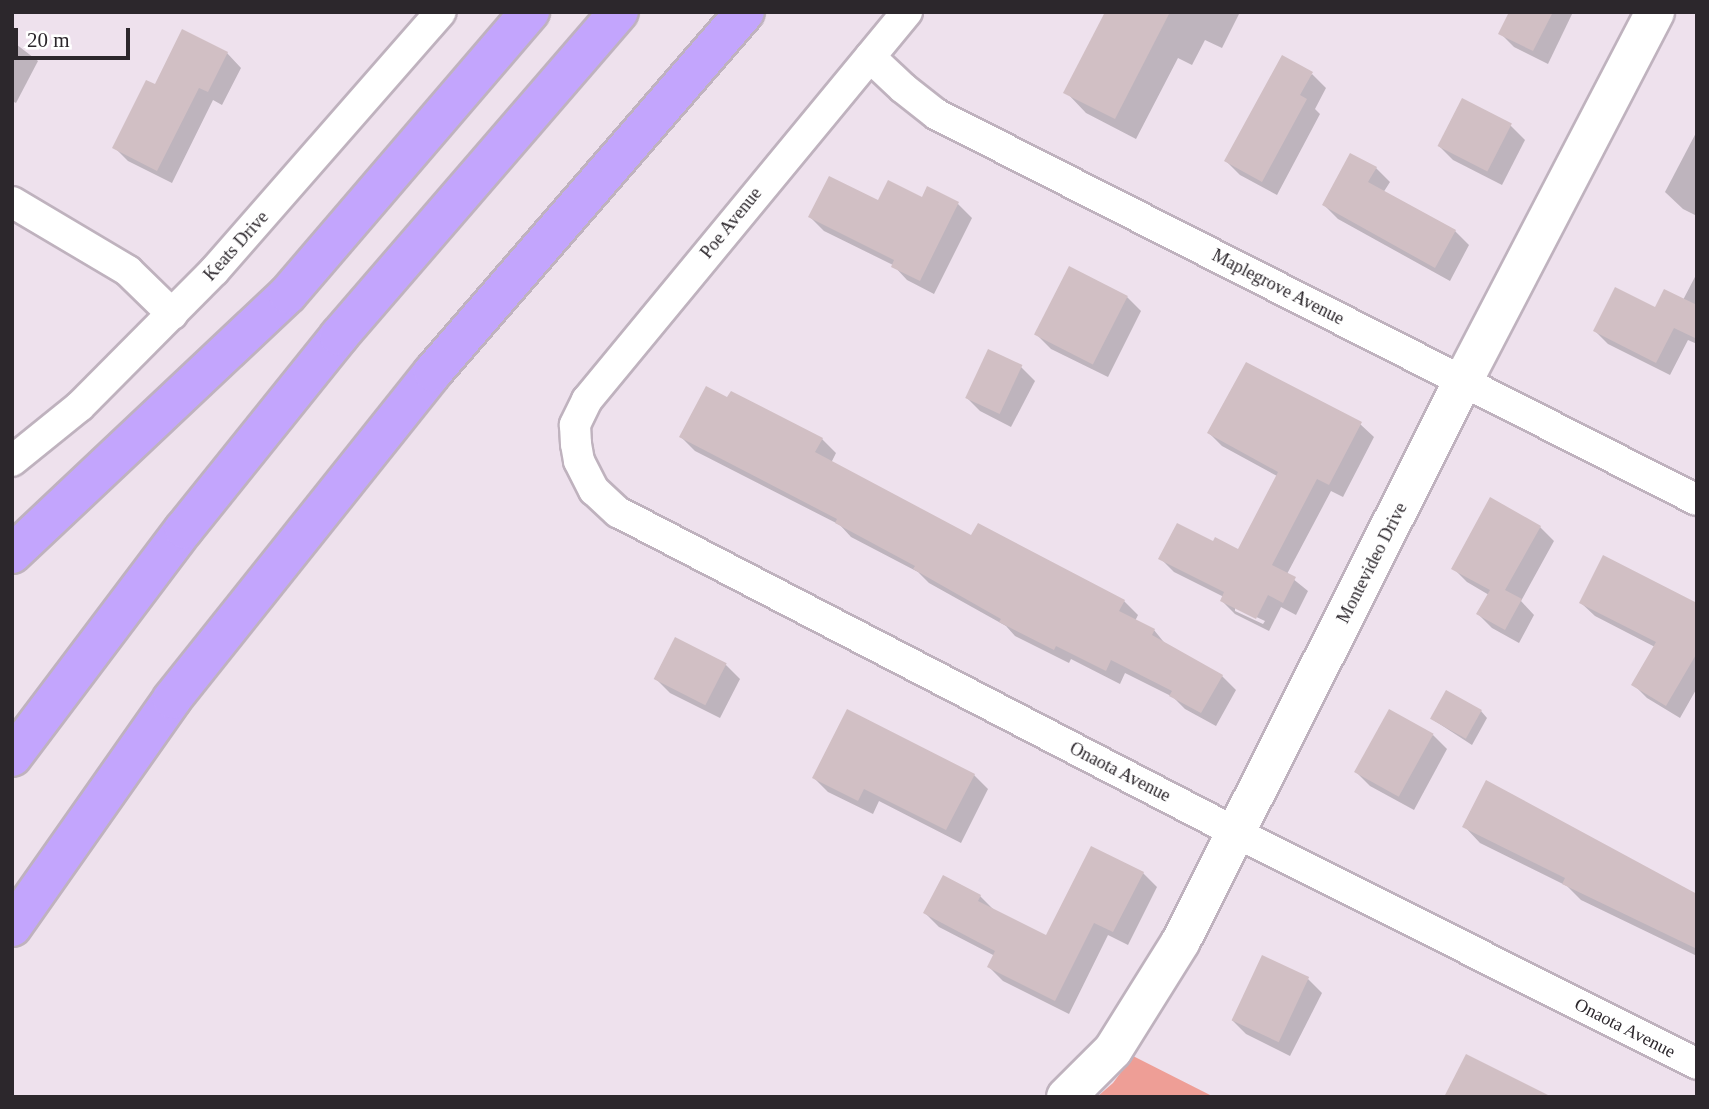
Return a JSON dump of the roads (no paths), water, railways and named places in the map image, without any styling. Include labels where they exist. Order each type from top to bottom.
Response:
[{"type":"highway","points":[[12,554],[288,294],[530,12]]},
{"type":"highway","points":[[12,757],[184,529],[339,337],[619,12]]},
{"type":"highway","points":[[12,927],[172,699],[425,382],[745,12]]},
{"type":"street","name":"Keats Drive","points":[[12,461],[80,406],[172,314],[337,133],[441,12]]},
{"type":"street","name":"Poe Avenue","points":[[576,444],[575,425],[587,400],[907,12]]},
{"type":"street","name":"Montevideo Drive","points":[[1066,1097],[1113,1050],[1181,941],[1463,381],[1655,12]]},
{"type":"street","name":"Maplegrove Avenue","points":[[870,57],[936,114],[1697,500]]},
{"type":"street","points":[[12,202],[128,271],[172,314]]},
{"type":"street","name":"Onaota Avenue","points":[[576,444],[579,461],[594,490],[618,512],[1237,833],[1697,1064]]}]
